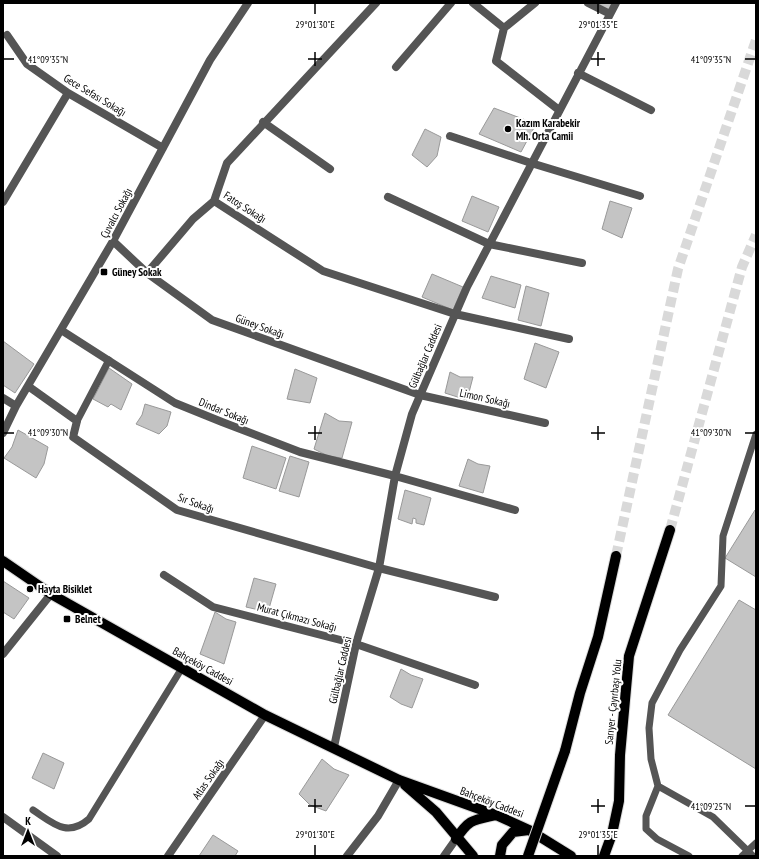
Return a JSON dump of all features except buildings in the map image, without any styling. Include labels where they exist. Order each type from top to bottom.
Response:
[{"type":"main road","name":"Sarıyer - Çayırbaşı Yolu","points":[[604,856],[612,834],[619,801],[620,755],[629,656],[670,530]]},
{"type":"main road","points":[[528,856],[565,751],[580,693],[598,638],[616,556]]},
{"type":"main road","name":"Bahçeköy Caddesi","points":[[3,561],[51,594],[266,715],[334,747],[398,780],[496,815],[529,830],[571,856]]},
{"type":"main road","name":"Bahçeköy Caddesi","points":[[398,780],[436,812],[456,839],[473,856]]},
{"type":"main road","points":[[456,839],[466,825],[478,819],[496,815]]},
{"type":"main road","points":[[500,856],[502,845],[513,832],[529,830]]},
{"type":"street","name":"Çuvalcı Sokağı","points":[[3,433],[16,406],[114,241],[210,60],[248,3]]},
{"type":"street","name":"Fatoş Sokağı","points":[[376,3],[263,122],[227,163],[214,201],[323,271],[455,314],[569,339]]},
{"type":"street","points":[[396,67],[451,3]]},
{"type":"street","points":[[473,3],[504,28]]},
{"type":"street","points":[[534,3],[504,28],[496,61],[559,110]]},
{"type":"street","points":[[588,3],[610,14]]},
{"type":"street","name":"Gülbağlar Caddesi","points":[[334,747],[356,644],[379,568],[395,476],[412,414],[455,314],[489,244],[616,3]]},
{"type":"street","name":"Gece Sefası Sokağı","points":[[7,35],[27,64],[68,93],[163,148]]},
{"type":"street","points":[[578,73],[652,110]]},
{"type":"street","points":[[3,202],[68,93]]},
{"type":"street","points":[[263,122],[330,169]]},
{"type":"street","points":[[450,136],[531,163],[640,196]]},
{"type":"street","points":[[388,197],[489,244],[582,263]]},
{"type":"street","points":[[147,273],[193,219],[214,201]]},
{"type":"street","name":"Güney Sokağı","points":[[114,241],[147,273],[212,320],[420,395]]},
{"type":"street","name":"Dindar Sokağı","points":[[61,330],[175,402],[208,416],[300,452],[395,476],[515,510]]},
{"type":"street","points":[[28,386],[77,421]]},
{"type":"street","name":"Limon Sokağı","points":[[420,395],[545,423]]},
{"type":"street","points":[[3,398],[16,406]]},
{"type":"street","name":"Sır Sokağı","points":[[77,421],[74,437],[177,510],[379,568]]},
{"type":"street","points":[[379,568],[495,597]]},
{"type":"street","name":"Murat Çıkmazı Sokağı","points":[[164,575],[213,607],[356,644],[475,685]]},
{"type":"street","points":[[3,654],[51,594]]},
{"type":"street","name":"Atlas Sokağı","points":[[168,856],[266,715]]},
{"type":"street","points":[[347,856],[378,816],[398,780]]},
{"type":"street","points":[[3,817],[57,856]]},
{"type":"street","points":[[444,856],[456,839]]},
{"type":"lane","points":[[77,421],[109,360]]},
{"type":"lane","points":[[690,856],[657,839],[646,829],[646,816],[658,786],[651,759],[649,728],[652,703],[680,650],[721,586],[723,536],[756,434]]},
{"type":"lane","points":[[33,810],[60,828],[67,829],[78,827],[89,819],[182,668]]},
{"type":"lane","points":[[658,786],[713,816],[744,853],[753,856]]},
{"type":"lane","points":[[744,853],[756,843]]},
{"type":"tunnel","points":[[616,556],[678,269],[756,40]]},
{"type":"tunnel","points":[[670,530],[742,267],[756,235]]},
{"type":"place","name":"Kazım Karabekir Mh. Orta Camii","points":[[508,129]]},
{"type":"place","name":"Güney Sokak","points":[[104,272]]},
{"type":"place","name":"Hayta Bisiklet","points":[[30,589]]},
{"type":"place","name":"Belnet","points":[[67,619]]}]
